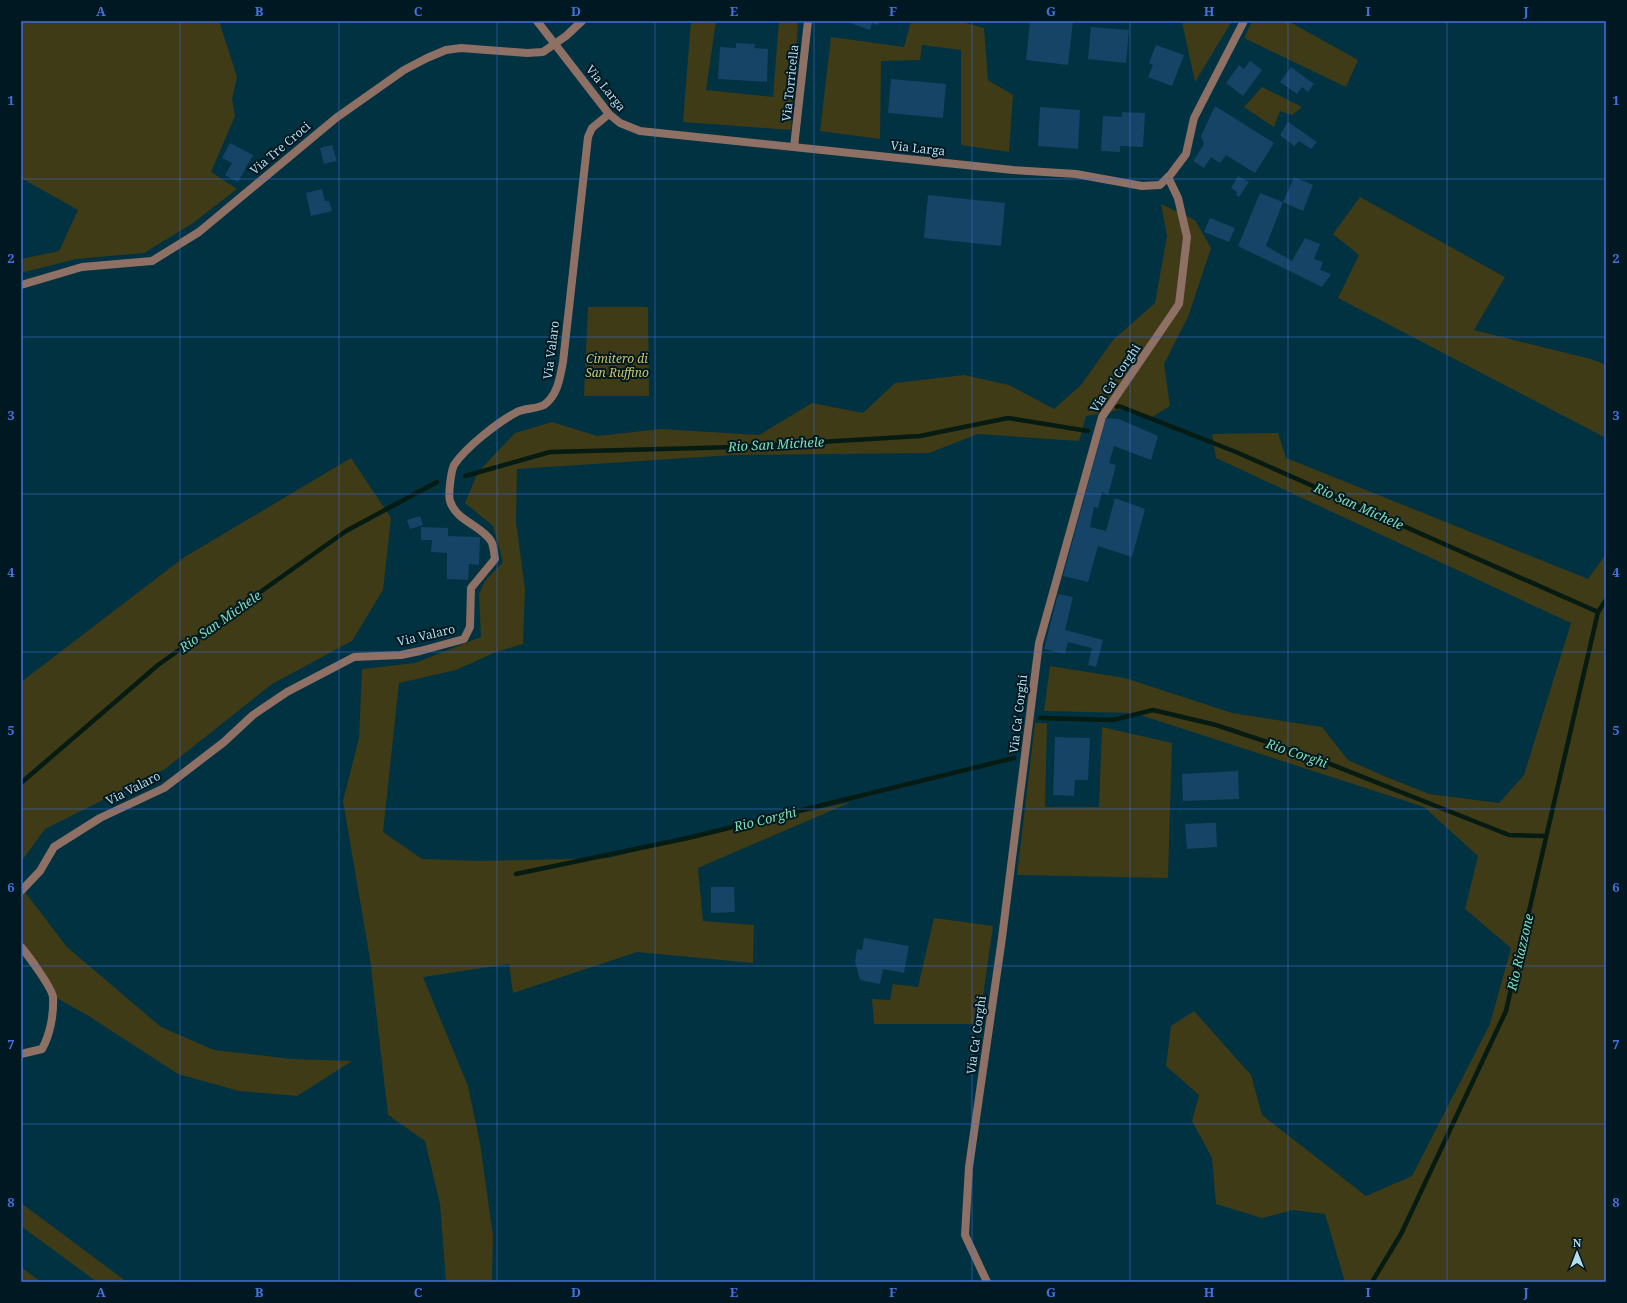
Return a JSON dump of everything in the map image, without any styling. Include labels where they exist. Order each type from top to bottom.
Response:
[{"type":"street","name":"Via Larga","points":[[537,21],[556,43],[609,114],[620,123],[631,129],[652,134],[1013,170],[1076,174],[1142,186],[1160,185],[1186,154],[1194,118],[1244,21]]},
{"type":"street","name":"Via Tre Croci","points":[[21,285],[82,267],[152,261],[199,232],[325,127],[404,70],[446,50],[462,48],[536,54],[544,52],[582,21]]},
{"type":"street","name":"Via Torricella","points":[[794,147],[808,21]]},
{"type":"street","name":"Via Valaro","points":[[21,891],[40,871],[54,847],[100,818],[164,788],[224,742],[253,715],[286,692],[354,657],[400,655],[464,639],[470,627],[471,588],[496,559],[492,542],[481,530],[462,518],[450,502],[451,475],[454,466],[466,451],[491,430],[518,412],[544,405],[558,387],[563,362],[588,137],[592,128],[609,114]]},
{"type":"street","name":"Via Ca' Corghi","points":[[987,1282],[964,1235],[969,1167],[1002,938],[1039,643],[1102,417],[1179,304],[1187,237],[1178,198],[1168,177]]},
{"type":"street","points":[[21,947],[29,956],[53,996],[49,1037],[42,1049],[21,1054]]},
{"type":"green space","points":[[21,21],[219,21],[237,77],[232,99],[235,116],[211,172],[237,189],[193,223],[144,253],[76,259],[21,273],[21,259],[59,251],[78,210],[21,178]]},
{"type":"green space","points":[[691,21],[716,21],[706,90],[773,97],[779,21],[798,21],[791,130],[683,122]]},
{"type":"green space","points":[[911,21],[959,21],[984,28],[988,80],[1013,95],[1009,152],[961,145],[961,50],[922,45],[920,60],[881,61],[880,139],[820,131],[831,37],[904,47]]},
{"type":"green space","points":[[1232,21],[1195,82],[1182,22]]},
{"type":"green space","points":[[1252,21],[1288,21],[1358,60],[1346,87],[1244,38]]},
{"type":"green space","points":[[1262,87],[1302,107],[1292,115],[1280,111],[1274,127],[1244,107]]},
{"type":"green space","points":[[1360,197],[1505,277],[1474,330],[1591,359],[1606,365],[1606,438],[1338,298],[1359,255],[1333,234]]},
{"type":"green space","points":[[1161,204],[1195,220],[1211,248],[1188,317],[1164,364],[1170,406],[1149,419],[1123,409],[1086,416],[1079,441],[978,434],[929,453],[733,455],[517,469],[516,522],[525,589],[523,644],[496,652],[456,670],[399,683],[383,832],[422,859],[482,861],[608,858],[727,829],[851,802],[698,868],[703,921],[754,925],[753,963],[637,952],[513,993],[509,964],[423,977],[468,1086],[480,1143],[493,1236],[492,1282],[446,1282],[440,1204],[425,1141],[388,1115],[370,959],[343,801],[359,738],[362,669],[415,663],[481,637],[479,594],[485,581],[503,562],[493,526],[465,503],[478,472],[515,433],[552,422],[597,436],[661,429],[759,435],[812,403],[863,413],[895,383],[964,375],[1009,385],[1054,409],[1081,385],[1113,340],[1155,303],[1167,236]]},
{"type":"green space","name":"Cimitero di San Ruffino","points":[[588,307],[648,307],[649,396],[584,396]]},
{"type":"green space","points":[[1278,433],[1286,458],[1588,579],[1606,554],[1606,1282],[1345,1282],[1325,1214],[1293,1210],[1262,1218],[1216,1204],[1212,1158],[1192,1121],[1199,1095],[1166,1066],[1171,1026],[1194,1011],[1251,1075],[1262,1115],[1366,1196],[1412,1176],[1490,1024],[1511,948],[1465,909],[1478,856],[1424,807],[1134,713],[1044,711],[1050,666],[1125,678],[1232,713],[1322,727],[1348,760],[1384,776],[1429,794],[1499,803],[1524,775],[1571,623],[1216,458],[1212,434]]},
{"type":"green space","points":[[351,458],[391,518],[383,590],[352,641],[272,684],[165,769],[45,829],[21,862],[21,682],[183,558]]},
{"type":"green space","points":[[1035,723],[1047,723],[1045,807],[1099,807],[1102,727],[1172,743],[1168,878],[1017,875]]},
{"type":"green space","points":[[21,887],[67,947],[161,1027],[214,1050],[292,1059],[352,1061],[297,1096],[239,1091],[178,1074],[87,1015],[53,996],[21,947]]},
{"type":"green space","points":[[934,918],[993,926],[979,1024],[874,1024],[872,999],[890,1000],[893,984],[918,987]]},
{"type":"green space","points":[[21,1203],[127,1282],[97,1282],[21,1226]]},
{"type":"green space","points":[[21,1267],[41,1282],[21,1282]]},
{"type":"building","points":[[845,21],[879,21],[878,25],[872,23],[870,30]]},
{"type":"building","points":[[1030,21],[1073,21],[1068,65],[1026,60]]},
{"type":"building","points":[[1091,27],[1129,30],[1126,63],[1088,59]]},
{"type":"building","points":[[736,43],[755,44],[754,48],[768,49],[767,82],[718,79],[720,47],[736,48]]},
{"type":"building","points":[[1156,45],[1184,55],[1172,86],[1148,77],[1153,65],[1149,63]]},
{"type":"building","points":[[1250,61],[1262,70],[1243,96],[1226,83],[1239,65],[1244,69]]},
{"type":"building","points":[[1291,67],[1314,84],[1308,92],[1302,87],[1297,94],[1280,82]]},
{"type":"building","points":[[891,79],[946,84],[943,118],[888,113]]},
{"type":"building","points":[[1215,106],[1274,143],[1255,173],[1226,155],[1220,163],[1211,157],[1204,168],[1193,161],[1204,144],[1201,136]]},
{"type":"building","points":[[1040,107],[1080,110],[1078,149],[1038,146]]},
{"type":"building","points":[[1122,112],[1145,113],[1143,147],[1120,146],[1120,152],[1101,151],[1103,116],[1122,117]]},
{"type":"building","points":[[1288,122],[1317,142],[1311,149],[1299,141],[1294,146],[1280,135]]},
{"type":"building","points":[[230,143],[253,155],[238,182],[225,175],[232,163],[222,158]]},
{"type":"building","points":[[332,145],[337,161],[324,164],[320,148]]},
{"type":"building","points":[[1238,176],[1249,182],[1239,197],[1236,195],[1237,192],[1231,188]]},
{"type":"building","points":[[1294,177],[1313,185],[1303,211],[1283,202]]},
{"type":"building","points":[[322,189],[325,201],[329,201],[332,211],[311,216],[306,193]]},
{"type":"building","points":[[1260,193],[1283,202],[1266,246],[1292,261],[1305,238],[1320,244],[1314,259],[1323,262],[1320,270],[1331,274],[1322,287],[1238,246]]},
{"type":"building","points":[[928,195],[1005,203],[1001,246],[924,238]]},
{"type":"building","points":[[1210,218],[1235,228],[1229,242],[1204,232]]},
{"type":"building","points":[[1106,418],[1119,419],[1158,436],[1151,460],[1114,446],[1109,463],[1116,465],[1108,495],[1102,492],[1098,508],[1094,507],[1090,527],[1106,531],[1115,498],[1145,509],[1132,557],[1098,546],[1088,582],[1063,576]]},
{"type":"building","points":[[420,516],[423,525],[410,529],[407,520]]},
{"type":"building","points":[[421,527],[448,528],[448,536],[480,537],[479,565],[469,564],[468,580],[447,579],[447,553],[431,552],[432,540],[421,540]]},
{"type":"building","points":[[1058,594],[1073,597],[1065,630],[1103,640],[1096,667],[1088,665],[1092,648],[1068,642],[1065,654],[1044,649]]},
{"type":"building","points":[[1055,737],[1090,738],[1088,780],[1075,780],[1074,796],[1053,795]]},
{"type":"building","points":[[1238,771],[1239,799],[1183,801],[1182,774]]},
{"type":"building","points":[[1216,823],[1217,847],[1187,849],[1185,824]]},
{"type":"building","points":[[711,887],[734,887],[735,912],[711,913]]},
{"type":"building","points":[[864,938],[909,946],[904,973],[883,969],[880,984],[860,980],[855,961],[857,949],[862,950]]},
{"type":"waterway","name":"Rio San Michele","points":[[1117,407],[1119,406],[1236,452],[1598,612]]},
{"type":"waterway","name":"Rio San Michele","points":[[465,476],[550,452],[737,447],[920,436],[1008,418],[1088,431]]},
{"type":"waterway","name":"Rio San Michele","points":[[21,783],[158,665],[346,531],[437,482]]},
{"type":"waterway","name":"Rio Riazzone","points":[[1372,1282],[1401,1234],[1506,1011],[1598,612],[1606,600]]},
{"type":"waterway","name":"Rio Corghi","points":[[1040,718],[1113,720],[1153,710],[1216,725],[1315,758],[1509,835],[1546,836]]},
{"type":"waterway","name":"Rio Corghi","points":[[516,874],[688,838],[1014,758]]}]
